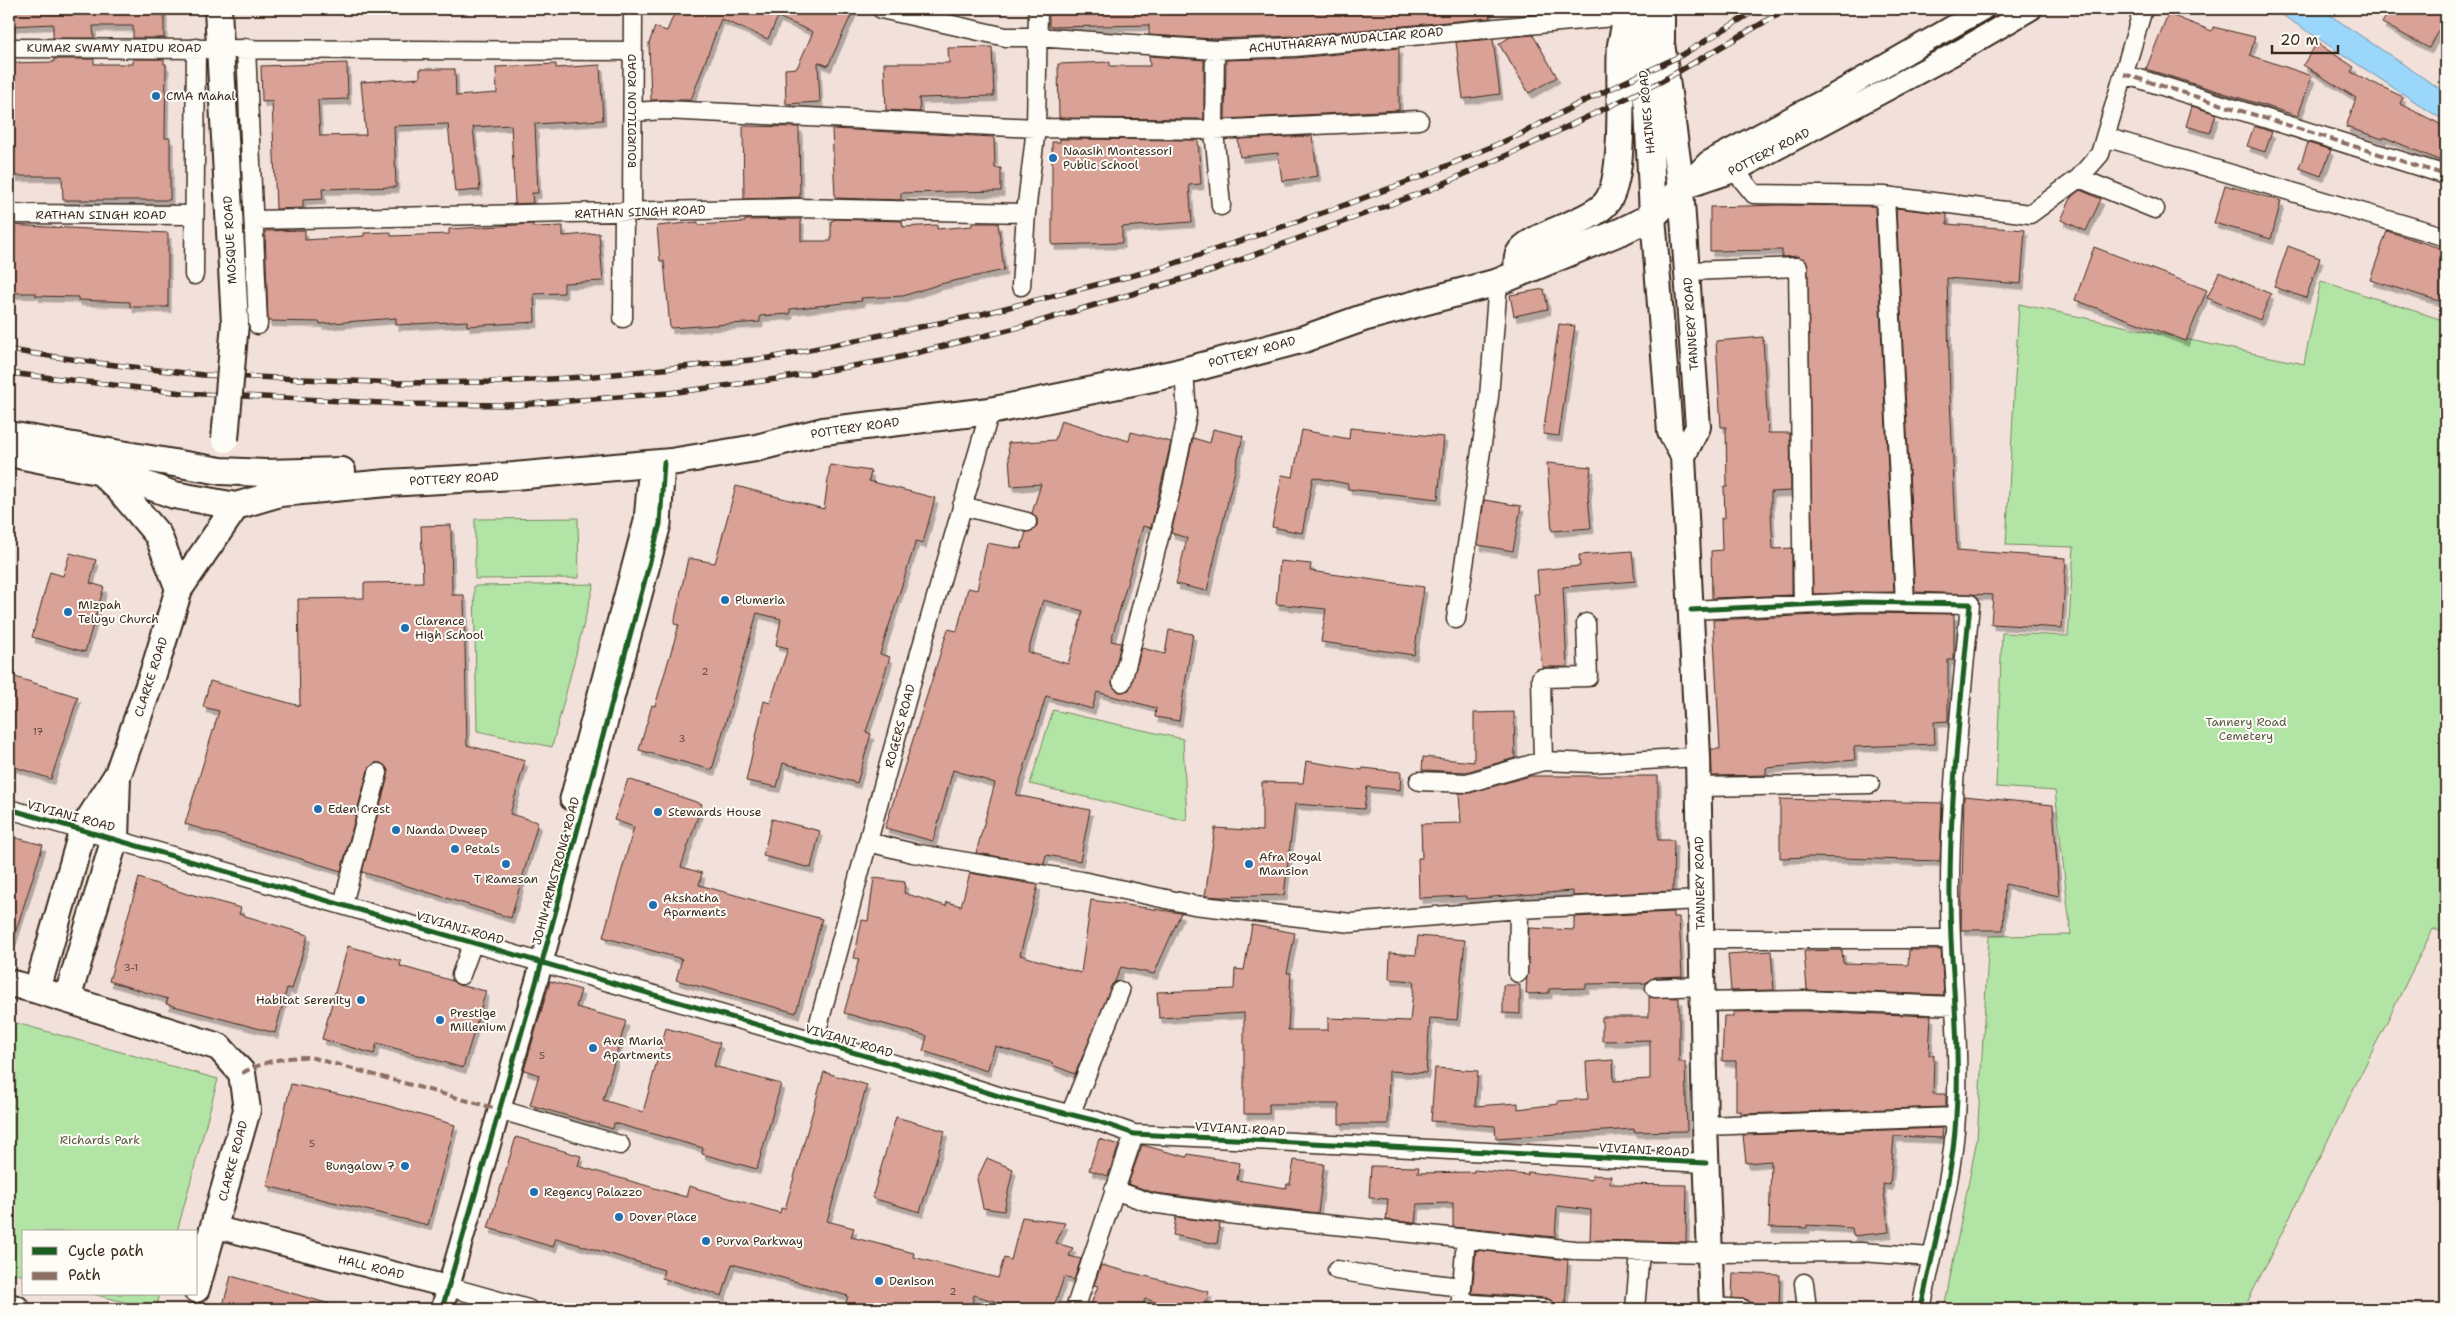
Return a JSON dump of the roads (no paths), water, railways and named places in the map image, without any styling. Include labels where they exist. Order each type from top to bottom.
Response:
[{"type":"main road","name":"MOSQUE ROAD","points":[[218,9],[207,48],[247,324],[224,439],[221,471]]},
{"type":"main road","name":"HAINES ROAD","points":[[1660,9],[1661,43],[1681,189]]},
{"type":"main road","name":"HAINES ROAD","points":[[1634,12],[1648,106],[1653,216]]},
{"type":"main road","points":[[1508,277],[1524,247],[1595,212],[1606,203],[1611,193],[1615,182],[1618,157],[1621,45],[1624,31],[1634,12]]},
{"type":"main road","name":"POTTERY ROAD","points":[[9,453],[122,476],[174,495],[236,506],[280,493],[387,483],[514,476],[657,463],[756,448],[823,431],[990,411],[1184,370],[1304,338],[1363,318],[1508,277],[1622,231],[1653,216],[1681,189]]},
{"type":"main road","name":"TANNERY ROAD","points":[[1681,189],[1698,428],[1683,456]]},
{"type":"main road","name":"TANNERY ROAD","points":[[1653,216],[1670,432],[1683,456],[1698,757],[1705,1126],[1712,1308]]},
{"type":"main road","points":[[9,435],[221,471],[265,473],[344,471],[519,460],[756,435],[823,431]]},
{"type":"main road","points":[[101,473],[119,489],[158,535],[179,589]]},
{"type":"main road","name":"CLARKE ROAD","points":[[38,990],[83,829],[118,774],[153,674],[179,589],[236,506]]},
{"type":"main road","name":"CLARKE ROAD","points":[[67,999],[115,838],[118,774]]},
{"type":"main road","name":"CLARKE ROAD","points":[[9,983],[38,990],[219,1047],[242,1073],[247,1110],[198,1282]]},
{"type":"main road","points":[[188,1309],[194,1296]]},
{"type":"main road","points":[[9,1307],[16,1309]]},
{"type":"street","name":"BOURDILLON ROAD","points":[[623,318],[634,112],[632,9]]},
{"type":"street","name":"ACHUTHARAYA MUDALIAR ROAD","points":[[881,9],[1006,37],[1037,37],[1214,50],[1295,47],[1634,12]]},
{"type":"street","points":[[1021,286],[1026,213],[1036,128],[1038,9]]},
{"type":"street","name":"POTTERY ROAD","points":[[1681,189],[1708,162],[1832,96],[1984,9]]},
{"type":"street","name":"POTTERY ROAD","points":[[1681,189],[1735,171],[1961,50],[2030,9]]},
{"type":"street","points":[[1735,171],[1754,194],[1885,196],[2030,214],[2080,178],[2100,154],[2143,9]]},
{"type":"street","name":"KUMAR SWAMY NAIDU ROAD","points":[[9,48],[632,51]]},
{"type":"street","points":[[194,276],[194,215],[207,48]]},
{"type":"street","points":[[246,48],[254,220],[247,324]]},
{"type":"street","points":[[1214,50],[1214,130],[1221,206]]},
{"type":"street","points":[[2124,74],[2446,175]]},
{"type":"street","points":[[634,112],[664,110],[1036,128],[1214,130],[1418,120]]},
{"type":"street","points":[[2105,137],[2446,237]]},
{"type":"street","points":[[2080,178],[2155,209]]},
{"type":"street","points":[[1885,196],[1905,603]]},
{"type":"street","name":"RATHAN SINGH ROAD","points":[[254,220],[797,208],[1026,213]]},
{"type":"street","name":"RATHAN SINGH ROAD","points":[[9,214],[194,215]]},
{"type":"street","points":[[1688,271],[1798,266],[1803,604]]},
{"type":"street","points":[[1456,619],[1508,277]]},
{"type":"street","points":[[1122,682],[1173,483],[1187,415],[1184,370]]},
{"type":"street","name":"ROGERS ROAD","points":[[814,1041],[868,842],[990,411]]},
{"type":"street","name":"JOHN ARMSTRONG ROAD","points":[[429,1309],[443,1285],[501,1110],[537,960],[578,770],[645,521],[657,463]]},
{"type":"street","points":[[962,506],[1027,522]]},
{"type":"street","points":[[1691,610],[1803,604],[1970,604],[1952,794],[1951,939],[1956,1006],[1956,1117],[1946,1186],[1921,1309]]},
{"type":"street","points":[[1543,761],[1541,678],[1588,677],[1586,623]]},
{"type":"street","points":[[1419,781],[1467,783],[1543,761],[1593,762],[1698,757]]},
{"type":"street","points":[[343,904],[378,773]]},
{"type":"street","points":[[1698,787],[1870,784]]},
{"type":"street","name":"VIVIANI ROAD","points":[[9,809],[932,1074],[1008,1100],[1070,1115],[1134,1134],[1706,1163]]},
{"type":"street","points":[[868,842],[913,853],[1082,881],[1194,905],[1351,924],[1519,909],[1700,900]]},
{"type":"street","points":[[1518,973],[1519,909]]},
{"type":"street","points":[[1701,938],[1951,939]]},
{"type":"street","points":[[461,975],[472,942]]},
{"type":"street","name":"JOHN ARMSTRONG ROAD","points":[[442,1309],[443,1285],[520,1009],[537,960]]},
{"type":"street","points":[[1655,988],[1702,994],[1956,1006]]},
{"type":"street","points":[[1070,1115],[1120,991]]},
{"type":"street","points":[[501,1110],[620,1145]]},
{"type":"street","points":[[1705,1126],[1785,1121],[1956,1117]]},
{"type":"street","points":[[1075,1309],[1134,1134]]},
{"type":"street","points":[[1114,1190],[1151,1203],[1237,1215],[1574,1250],[1710,1253],[1861,1252],[1931,1257]]},
{"type":"street","name":"HALL ROAD","points":[[215,1227],[443,1285],[528,1309]]},
{"type":"street","points":[[1461,1300],[1466,1239]]},
{"type":"street","points":[[1635,1309],[1640,1252]]},
{"type":"street","points":[[1337,1270],[1391,1279],[1461,1300],[1546,1309]]},
{"type":"street","points":[[1804,1283],[1808,1309]]},
{"type":"street","points":[[1712,1308],[1743,1309]]},
{"type":"water","points":[[2273,9],[2321,9],[2446,93],[2446,122]]},
{"type":"railway","points":[[9,350],[98,363],[203,375],[398,383],[498,382],[585,377],[770,358],[978,315],[1158,269],[1331,210],[1423,176],[1519,135],[1578,104],[1682,55],[1758,9]]},
{"type":"railway","points":[[9,373],[183,393],[402,404],[518,405],[669,393],[777,379],[888,360],[1024,326],[1213,270],[1429,190],[1523,148],[1662,81],[1787,9]]},
{"type":"place","name":"CMA Mahal","points":[[156,96]]},
{"type":"place","name":"Naasih Montessori Public School","points":[[1053,158]]},
{"type":"place","name":"Plumeria","points":[[725,600]]},
{"type":"place","name":"Mizpah Telugu Church","points":[[68,612]]},
{"type":"place","name":"Clarence High School","points":[[405,628]]},
{"type":"place","name":"Eden Crest","points":[[318,809]]},
{"type":"place","name":"Stewards House","points":[[658,812]]},
{"type":"place","name":"Nanda Dweep","points":[[396,830]]},
{"type":"place","name":"Petals","points":[[455,849]]},
{"type":"place","name":"T Ramesan","points":[[506,864]]},
{"type":"place","name":"Afra Royal Mansion","points":[[1249,864]]},
{"type":"place","name":"Akshatha Aparments","points":[[653,905]]},
{"type":"place","name":"Habitat Serenity","points":[[361,1000]]},
{"type":"place","name":"Prestige Millenium","points":[[440,1020]]},
{"type":"place","name":"Ave Maria Apartments","points":[[593,1048]]},
{"type":"place","name":"Bungalow 7","points":[[405,1166]]},
{"type":"place","name":"Regency Palazzo","points":[[534,1192]]},
{"type":"place","name":"Dover Place","points":[[619,1217]]},
{"type":"place","name":"Purva Parkway","points":[[706,1241]]},
{"type":"place","name":"Denison","points":[[879,1281]]},
{"type":"park label","name":"Tannery Road Cemetery","points":[[2246,729]]},
{"type":"park label","name":"Richards Park","points":[[100,1140]]}]
